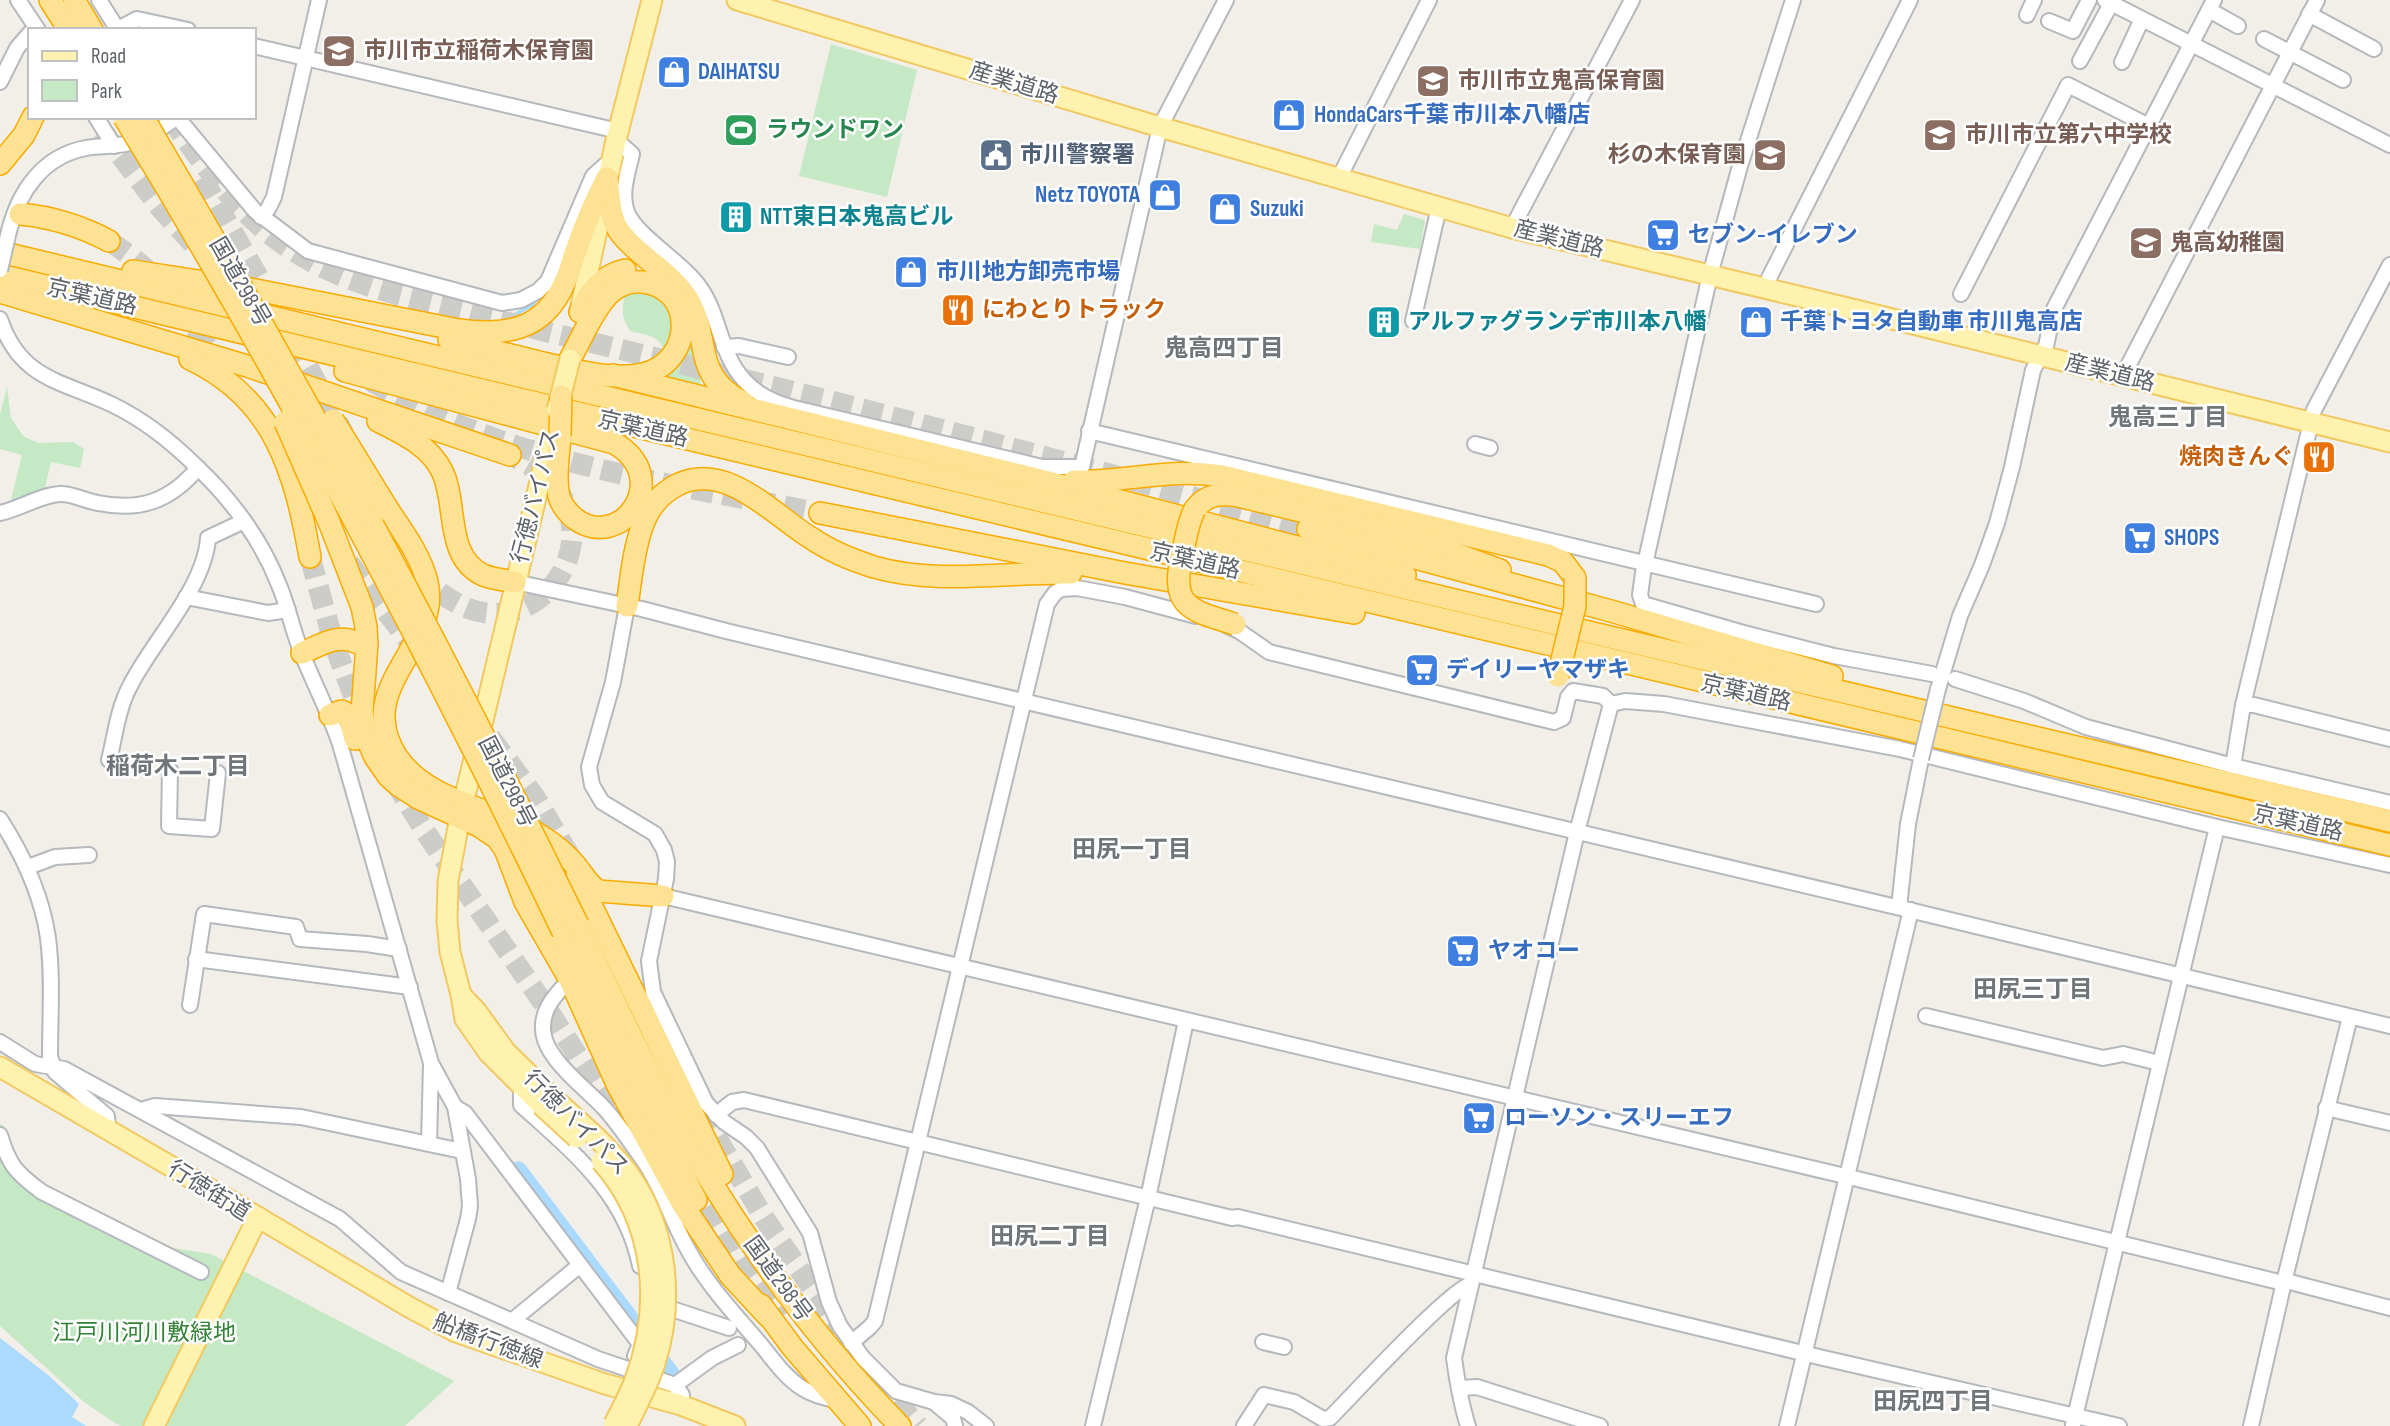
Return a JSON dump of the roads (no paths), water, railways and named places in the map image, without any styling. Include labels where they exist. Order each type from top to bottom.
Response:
[{"type":"highway","points":[[50,0],[68,28]]},
{"type":"highway","points":[[74,0],[91,28]]},
{"type":"highway","points":[[0,164],[24,135],[32,119]]},
{"type":"highway","name":"国道298号","points":[[125,119],[271,370],[358,527],[570,929],[694,1153],[759,1254],[820,1336],[900,1426]]},
{"type":"highway","name":"国道298号","points":[[144,119],[335,453],[496,759],[684,1178],[768,1316],[860,1426]]},
{"type":"highway","points":[[152,164],[190,243],[263,376],[299,452],[362,607],[367,644],[362,712],[370,747],[389,777],[410,794],[431,804]]},
{"type":"highway","points":[[610,169],[612,215],[619,230],[673,281],[691,306],[705,360],[715,378],[723,389],[750,405],[792,421]]},
{"type":"highway","points":[[9,254],[244,288],[478,333],[508,332],[531,323],[550,307],[563,288],[610,169]]},
{"type":"highway","points":[[9,218],[36,216],[75,225],[109,241]]},
{"type":"highway","points":[[208,228],[266,309],[421,565],[428,590],[428,606],[423,625],[386,695],[384,714],[395,754],[420,780],[461,810],[505,849],[519,889],[570,980],[617,1084],[682,1205],[730,1275],[768,1316]]},
{"type":"highway","name":"京葉道路","points":[[9,254],[2390,821]]},
{"type":"highway","points":[[580,312],[589,292],[614,274],[650,270],[673,281]]},
{"type":"highway","name":"京葉道路","points":[[0,273],[2390,845]]},
{"type":"highway","points":[[351,309],[412,330],[484,349],[586,373],[613,375],[650,372],[667,362],[678,349],[682,332],[681,313],[672,298],[660,287],[636,282],[614,289],[602,302],[570,359]]},
{"type":"highway","points":[[0,292],[247,366],[510,455]]},
{"type":"highway","points":[[180,318],[339,370],[614,443],[632,457],[642,477],[640,497],[635,507],[626,517],[614,524],[599,526],[583,523],[569,513],[557,490],[556,436],[561,396]]},
{"type":"highway","points":[[100,323],[202,365],[226,380],[252,405],[276,441],[289,468],[297,491],[310,557]]},
{"type":"highway","points":[[613,375],[1381,567],[1597,634]]},
{"type":"highway","points":[[327,393],[397,431],[428,453],[442,470],[447,483],[456,535],[467,562],[484,575],[515,582]]},
{"type":"highway","points":[[1044,481],[1103,481],[1177,472],[1222,475],[1548,555],[1563,562],[1575,578],[1575,606],[1558,676]]},
{"type":"highway","points":[[627,606],[639,538],[646,516],[666,491],[695,479],[716,480],[738,488],[822,545],[853,560],[888,571],[939,576],[1037,572],[1125,573]]},
{"type":"highway","points":[[1235,624],[1196,611],[1179,593],[1177,582],[1195,509],[1209,497],[1220,494],[1396,534],[1441,547],[1611,611]]},
{"type":"highway","points":[[820,513],[1125,573],[1551,646]]},
{"type":"highway","points":[[1308,529],[1754,652],[2016,732]]},
{"type":"highway","points":[[302,653],[336,639],[351,639],[397,671]]},
{"type":"highway","points":[[330,715],[342,711],[349,715],[364,761],[382,785],[404,798],[461,810],[538,834],[563,853],[593,888],[605,892],[663,896]]},
{"type":"highway","points":[[563,853],[580,882],[714,1160],[820,1336]]},
{"type":"highway","points":[[533,916],[552,926],[627,892]]},
{"type":"highway","points":[[611,950],[608,915],[627,892]]},
{"type":"main road","points":[[561,396],[617,135],[652,0]]},
{"type":"main road","name":"産業道路","points":[[737,0],[1160,127],[1512,228],[2390,442]]},
{"type":"main road","name":"行徳バイパス","points":[[556,436],[515,582],[461,810],[448,881],[447,921],[450,952],[465,1019],[475,1035],[521,1087],[546,1100],[597,1139],[629,1175],[652,1220],[662,1253],[665,1281],[664,1327],[651,1374],[627,1426]]},
{"type":"main road","name":"行徳バイパス","points":[[461,995],[546,1100],[617,1181],[636,1216],[648,1256],[651,1296],[649,1329],[634,1384],[613,1426]]},
{"type":"main road","name":"行徳街道","points":[[0,1067],[258,1217],[154,1426]]},
{"type":"main road","name":"船橋行徳線","points":[[258,1217],[456,1332],[605,1384],[681,1405],[735,1426]]},
{"type":"street","points":[[18,0],[34,28]]},
{"type":"street","points":[[99,0],[117,28]]},
{"type":"street","points":[[261,217],[274,197],[319,0]]},
{"type":"street","points":[[256,46],[617,135],[632,154],[624,199],[630,219],[680,265],[700,288],[734,367],[749,385],[764,397],[783,405],[1042,467],[1082,467],[1160,127],[1226,0]]},
{"type":"street","points":[[1339,178],[1429,0]]},
{"type":"street","points":[[1512,228],[1632,0]]},
{"type":"street","points":[[1793,0],[1740,166],[1710,275],[1645,562],[1640,595],[1643,604],[1740,632],[1834,656],[1932,674]]},
{"type":"street","points":[[1767,289],[1769,278],[1910,0]]},
{"type":"street","points":[[2027,15],[2034,0]]},
{"type":"street","points":[[2049,21],[2073,31],[2089,0]]},
{"type":"street","points":[[2126,376],[2128,366],[2317,0]]},
{"type":"street","points":[[2080,61],[2110,1],[2390,145]]},
{"type":"street","points":[[1787,1426],[1844,1189],[1905,909],[1908,824],[1921,759],[1960,616],[1997,523],[2033,370],[2046,346],[2054,309],[2212,5],[2238,26]]},
{"type":"street","points":[[2309,14],[2374,48]]},
{"type":"street","points":[[120,28],[137,19],[179,28]]},
{"type":"street","points":[[2122,62],[2143,19]]},
{"type":"street","points":[[0,82],[17,48],[28,37]]},
{"type":"street","points":[[2264,40],[2343,80]]},
{"type":"street","points":[[1961,294],[2068,85],[2149,126]]},
{"type":"street","points":[[97,119],[114,146]]},
{"type":"street","points":[[0,273],[9,218],[31,181],[49,164],[85,148],[114,146],[143,138],[174,119]]},
{"type":"street","points":[[179,119],[242,198],[261,217],[300,246],[317,254],[492,302],[512,303],[538,291],[548,281],[593,176],[610,169]]},
{"type":"street","points":[[1413,321],[1439,207]]},
{"type":"street","points":[[2233,766],[2243,705],[2314,410],[2390,265]]},
{"type":"street","points":[[0,319],[10,345],[33,370],[132,415],[163,437],[198,468],[244,521],[267,557],[302,653],[330,715],[431,1063],[455,1107],[470,1206],[460,1255],[448,1293]]},
{"type":"street","points":[[724,346],[739,346],[788,357]]},
{"type":"street","points":[[1089,431],[1816,604]]},
{"type":"street","points":[[1475,444],[1490,448]]},
{"type":"street","points":[[0,513],[61,494],[106,505],[148,502],[175,491],[198,468]]},
{"type":"street","points":[[109,760],[128,688],[186,597],[205,559],[208,538],[244,521]]},
{"type":"street","points":[[515,582],[627,606],[2390,1026]]},
{"type":"street","points":[[851,1343],[874,1321],[1047,604],[1055,593],[1068,587],[1136,600],[1230,626],[1269,652],[1554,722],[1563,718],[1568,697],[1573,691],[1603,696],[1611,704]]},
{"type":"street","points":[[186,597],[268,613],[288,610]]},
{"type":"street","points":[[627,606],[613,682],[594,747],[590,776],[602,802],[637,821],[654,834],[664,850],[667,862],[663,896],[649,961],[653,992],[698,1088],[716,1115],[757,1147],[803,1221],[814,1241],[828,1302],[851,1343],[896,1391],[951,1404],[963,1409],[986,1426]]},
{"type":"street","points":[[1955,679],[2024,701],[2086,727],[2233,766],[2390,803]]},
{"type":"street","points":[[1611,704],[1625,701],[1664,704],[1900,749],[2217,827],[2390,865]]},
{"type":"street","points":[[1468,1426],[1460,1403],[1454,1358],[1577,832],[1611,704]]},
{"type":"street","points":[[2243,705],[2253,705],[2390,739]]},
{"type":"street","points":[[170,769],[169,826],[212,829],[218,773]]},
{"type":"street","points":[[0,819],[27,867],[43,914],[48,940],[50,1056],[53,1067],[59,1076],[107,1116],[108,1130]]},
{"type":"street","points":[[2074,1421],[2217,827]]},
{"type":"street","points":[[27,867],[55,857],[89,856]]},
{"type":"street","points":[[663,896],[2390,1308]]},
{"type":"street","points":[[190,1005],[204,914],[296,927],[300,939],[399,948]]},
{"type":"street","points":[[196,959],[410,987]]},
{"type":"street","points":[[570,980],[551,999],[544,1015],[543,1032],[550,1051],[606,1110],[645,1162],[662,1192],[686,1247],[705,1277],[732,1310],[788,1377],[817,1396],[837,1400]]},
{"type":"street","points":[[1926,1016],[2103,1058],[2123,1055],[2160,1063]]},
{"type":"street","points":[[2251,1426],[2350,1017]]},
{"type":"street","points":[[1093,1426],[1148,1198],[1186,1021]]},
{"type":"street","points":[[0,1042],[36,1064],[64,1069],[340,1219],[401,1272],[598,1359],[675,1385],[682,1395],[681,1405]]},
{"type":"street","points":[[429,1144],[431,1063]]},
{"type":"street","points":[[521,1087],[521,1105],[579,1157],[603,1183],[629,1230],[637,1253],[643,1290],[649,1300],[729,1328]]},
{"type":"street","points":[[716,1115],[732,1102],[744,1100],[1232,1218],[1251,1220],[1472,1279],[1805,1353],[2074,1421],[2119,1426]]},
{"type":"street","points":[[141,1110],[155,1106],[301,1117],[462,1151]]},
{"type":"street","points":[[455,1107],[464,1113],[639,1344],[636,1373]]},
{"type":"street","points":[[2326,1108],[2390,1123]]},
{"type":"street","points":[[0,1135],[7,1159],[23,1178],[42,1192],[201,1272]]},
{"type":"street","points":[[513,1320],[580,1265]]},
{"type":"street","points":[[1244,1426],[1264,1395],[1294,1402],[1323,1419],[1330,1418],[1441,1306],[1472,1279]]},
{"type":"street","points":[[636,1373],[653,1339],[658,1304]]},
{"type":"street","points":[[1263,1342],[1284,1347]]},
{"type":"street","points":[[675,1385],[712,1358],[738,1345]]},
{"type":"street","points":[[1460,1388],[1477,1387],[1600,1426]]},
{"type":"street","points":[[934,1402],[953,1418],[955,1426]]},
{"type":"water","points":[[0,1338],[48,1375],[79,1404],[72,1417],[86,1426],[0,1426]]},
{"type":"waterway","points":[[507,319],[534,304]]},
{"type":"waterway","points":[[518,1171],[631,1321]]},
{"type":"waterway","points":[[649,1345],[671,1375]]},
{"type":"tunnel","points":[[171,119],[215,179],[250,217],[289,249],[351,280],[435,305],[914,422],[1308,529]]},
{"type":"tunnel","points":[[102,131],[161,209],[196,247]]},
{"type":"tunnel","points":[[202,178],[344,434]]},
{"type":"tunnel","points":[[109,241],[160,282],[220,366]]},
{"type":"tunnel","points":[[371,381],[423,409],[532,451],[647,480],[820,513]]},
{"type":"tunnel","points":[[418,570],[431,585],[452,601],[488,613],[515,611],[539,599],[557,580],[569,556],[572,529],[565,503],[547,478],[510,455]]},
{"type":"tunnel","points":[[310,557],[334,644],[363,721]]},
{"type":"tunnel","points":[[349,563],[421,657]]},
{"type":"tunnel","points":[[490,737],[535,797],[571,858]]},
{"type":"tunnel","points":[[394,780],[426,833],[544,1004],[622,1124]]},
{"type":"tunnel","points":[[701,1111],[764,1218],[840,1329]]},
{"type":"tunnel","points":[[693,1179],[744,1264],[781,1317]]},
{"type":"tunnel","points":[[876,1377],[918,1426]]},
{"type":"place","name":"市川市立稲荷木保育園","points":[[339,51]]},
{"type":"place","name":"DAIHATSU","points":[[674,72]]},
{"type":"place","name":"市川市立鬼高保育園","points":[[1433,81]]},
{"type":"place","name":"HondaCars千葉 市川本八幡店","points":[[1289,115]]},
{"type":"place","name":"ラウンドワン","points":[[741,130]]},
{"type":"place","name":"市川市立第六中学校","points":[[1940,135]]},
{"type":"place","name":"市川警察署","points":[[996,155]]},
{"type":"place","name":"杉の木保育園","points":[[1770,155]]},
{"type":"place","name":"Netz TOYOTA","points":[[1165,195]]},
{"type":"place","name":"Suzuki","points":[[1225,209]]},
{"type":"place","name":"NTT東日本鬼高ビル","points":[[736,217]]},
{"type":"place","name":"セブン-イレブン","points":[[1663,235]]},
{"type":"place","name":"鬼高幼稚園","points":[[2146,243]]},
{"type":"place","name":"市川地方卸売市場","points":[[911,272]]},
{"type":"place","name":"にわとりトラック","points":[[958,310]]},
{"type":"place","name":"アルファグランデ市川本八幡","points":[[1384,322]]},
{"type":"place","name":"千葉トヨタ自動車 市川鬼高店","points":[[1756,322]]},
{"type":"place","name":"焼肉きんぐ","points":[[2319,457]]},
{"type":"place","name":"SHOPS","points":[[2140,538]]},
{"type":"place","name":"デイリーヤマザキ","points":[[1422,670]]},
{"type":"place","name":"ヤオコー","points":[[1463,951]]},
{"type":"place","name":"ローソン・スリーエフ","points":[[1479,1118]]},
{"type":"district","name":"鬼高四丁目","points":[[1224,348]]},
{"type":"district","name":"鬼高三丁目","points":[[2168,417]]},
{"type":"district","name":"稲荷木二丁目","points":[[178,766]]},
{"type":"district","name":"田尻一丁目","points":[[1132,849]]},
{"type":"district","name":"田尻三丁目","points":[[2033,989]]},
{"type":"district","name":"田尻二丁目","points":[[1050,1236]]},
{"type":"district","name":"田尻四丁目","points":[[1933,1401]]},
{"type":"park label","name":"江戸川河川敷緑地","points":[[144,1333]]}]
